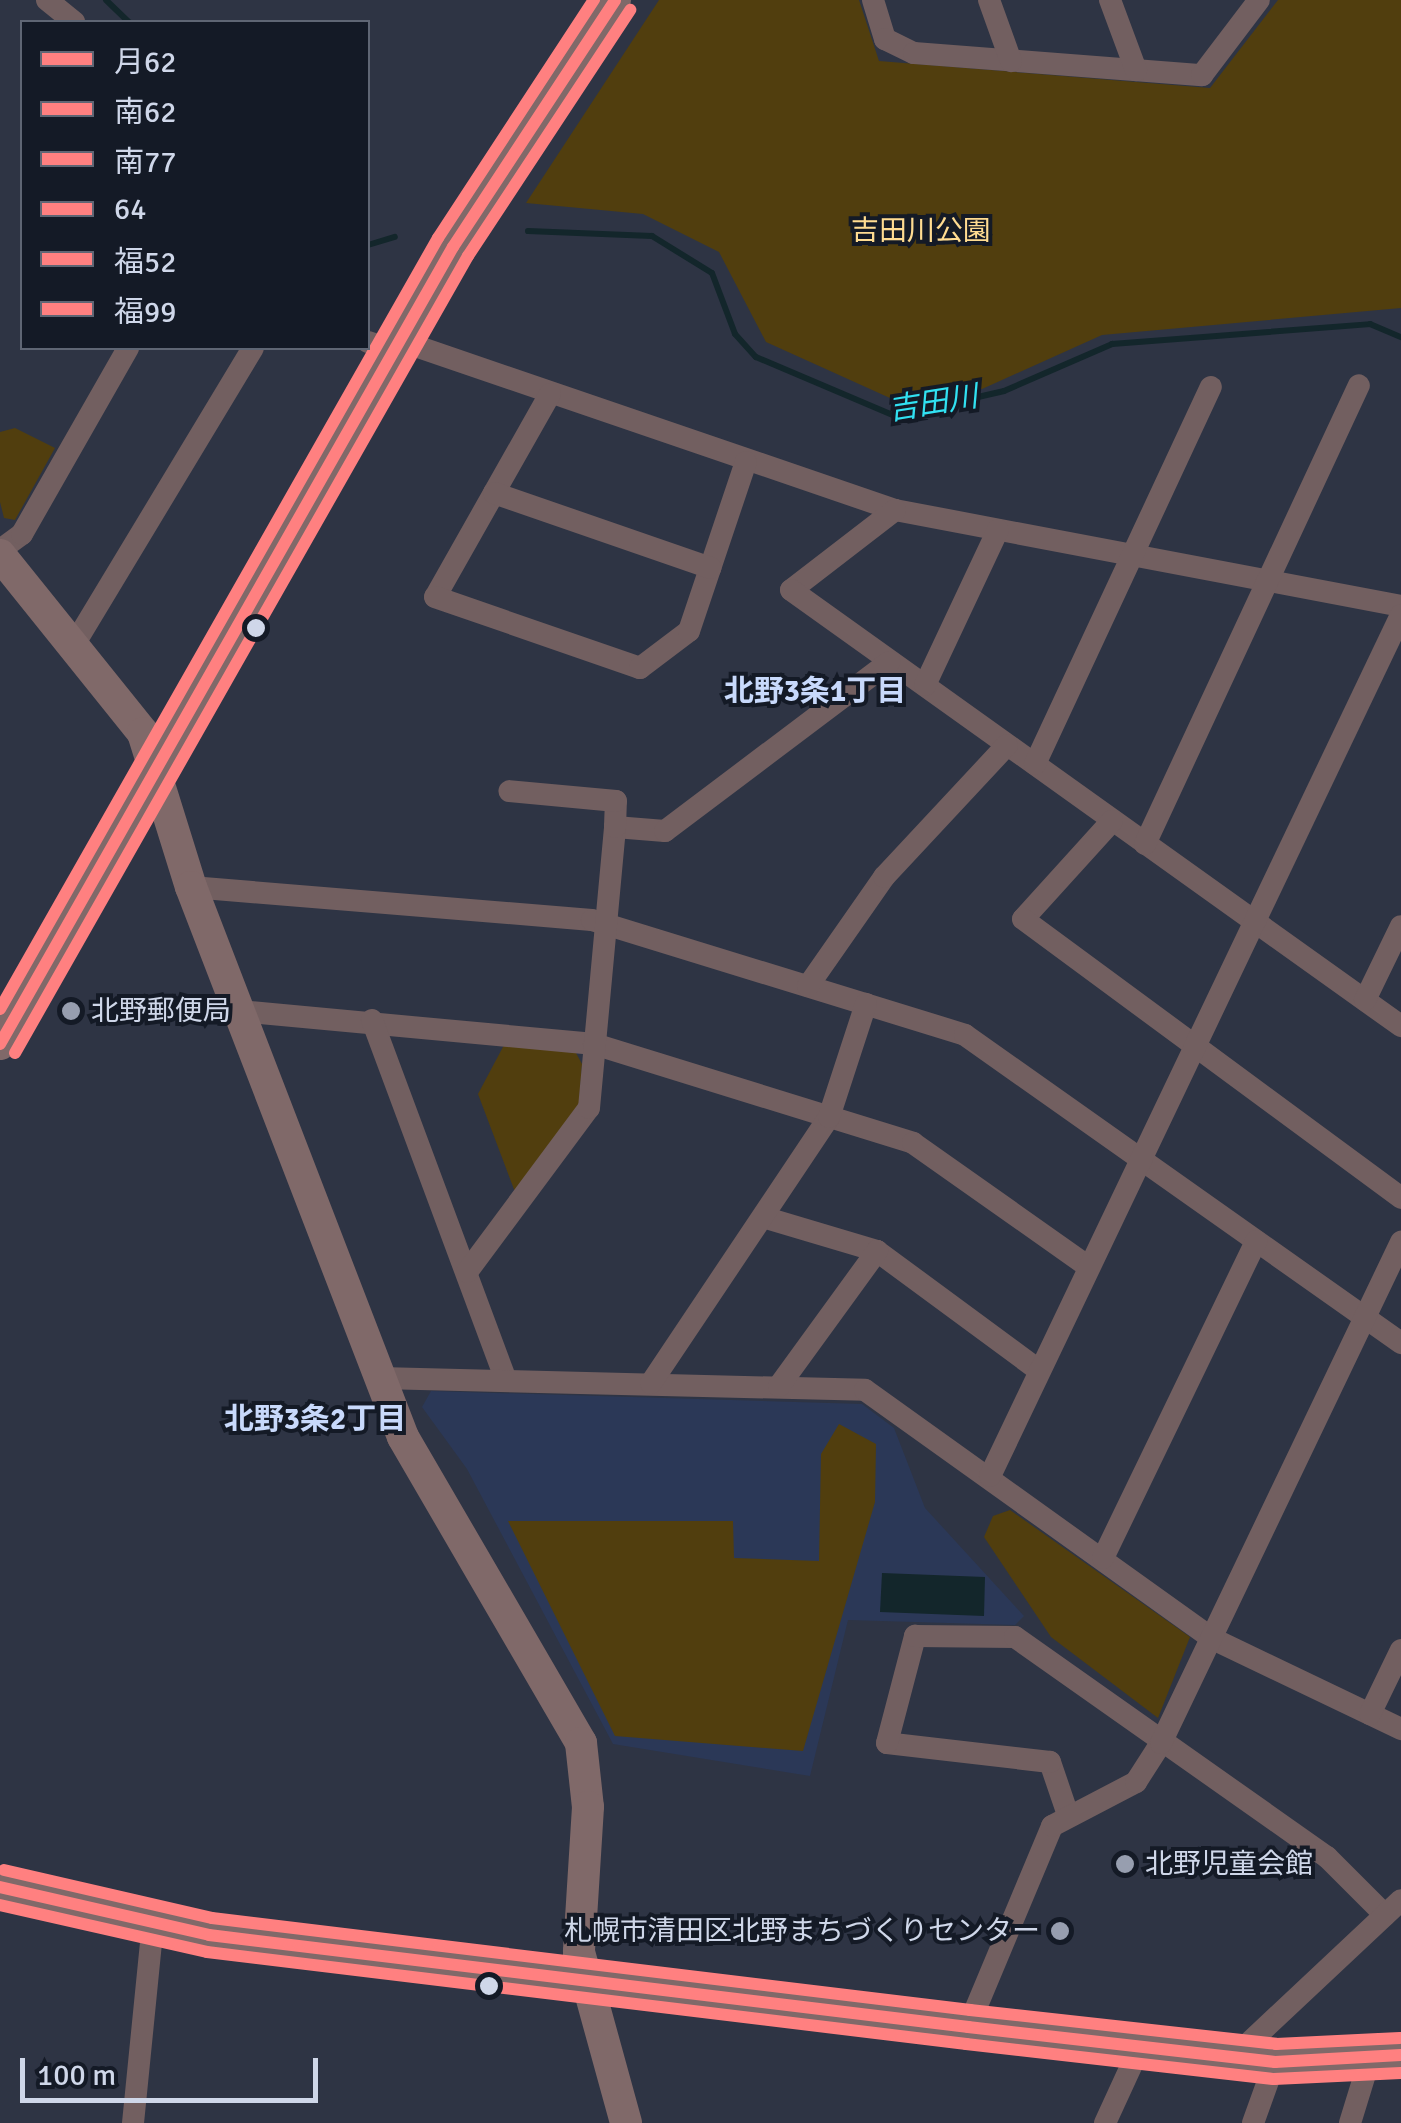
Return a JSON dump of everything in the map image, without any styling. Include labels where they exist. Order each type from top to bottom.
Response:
[{"type":"street","points":[[47,0],[72,20]]},
{"type":"street","points":[[0,1044],[156,770],[386,344],[615,0]]},
{"type":"street","points":[[873,0],[885,39],[914,53],[1202,75],[1247,5]]},
{"type":"street","points":[[989,0],[1011,61]]},
{"type":"street","points":[[1110,0],[1136,70]]},
{"type":"street","points":[[386,344],[550,394],[895,510],[1401,606]]},
{"type":"street","points":[[127,350],[22,534],[0,552],[72,648],[144,733],[191,887],[404,1437],[581,1743],[588,1807],[579,1952],[626,2123]]},
{"type":"street","points":[[72,648],[251,350]]},
{"type":"street","points":[[1145,844],[1272,581],[1359,385]]},
{"type":"street","points":[[1035,764],[1211,387]]},
{"type":"street","points":[[550,394],[435,597],[640,668],[689,631],[746,462]]},
{"type":"street","points":[[494,493],[710,568]]},
{"type":"street","points":[[895,510],[791,590],[1401,1026]]},
{"type":"street","points":[[925,685],[998,530]]},
{"type":"street","points":[[990,1476],[1140,1160],[1197,1053],[1401,615]]},
{"type":"street","points":[[615,828],[665,831],[889,662]]},
{"type":"street","points":[[808,986],[884,877],[1006,745]]},
{"type":"street","points":[[467,1272],[590,1108],[615,828],[616,801],[508,791]]},
{"type":"street","points":[[1112,821],[1023,918],[1197,1053],[1401,1198]]},
{"type":"street","points":[[191,887],[604,922],[965,1036],[1401,1343]]},
{"type":"street","points":[[1365,1000],[1401,926]]},
{"type":"street","points":[[651,1382],[828,1117],[866,1004]]},
{"type":"street","points":[[239,1010],[594,1044],[913,1143],[1090,1267]]},
{"type":"street","points":[[372,1020],[506,1380]]},
{"type":"street","points":[[764,1217],[877,1251],[1040,1371]]},
{"type":"street","points":[[1103,1558],[1256,1241]]},
{"type":"street","points":[[968,2028],[1052,1826],[1067,1812],[1136,1782],[1161,1743],[1401,1242]]},
{"type":"street","points":[[779,1386],[877,1251]]},
{"type":"street","points":[[380,1378],[866,1390],[1210,1638],[1401,1729]]},
{"type":"street","points":[[1067,1812],[1050,1762],[887,1742],[915,1636],[1014,1637],[1327,1857],[1393,1908],[1236,2055]]},
{"type":"street","points":[[1370,1714],[1401,1650]]},
{"type":"street","points":[[0,1888],[153,1924],[589,1982],[1276,2062],[1385,2057]]},
{"type":"street","points":[[133,2123],[153,1924]]},
{"type":"street","points":[[1105,2123],[1140,2048]]},
{"type":"street","points":[[1350,2123],[1385,2057]]},
{"type":"street","points":[[1253,2123],[1276,2062]]},
{"type":"shaded area","points":[[431,1391],[862,1404],[894,1428],[925,1508],[1024,1616],[1015,1625],[848,1620],[810,1776],[613,1744],[467,1469],[422,1407]]},
{"type":"shaded area","points":[[882,1573],[985,1577],[984,1616],[880,1612]]},
{"type":"green space","name":"吉田川公園","points":[[659,0],[859,0],[879,61],[1210,88],[1278,0],[1401,0],[1401,308],[1102,335],[982,389],[901,403],[766,342],[719,252],[643,214],[526,203]]},
{"type":"green space","points":[[15,428],[55,448],[15,520],[4,518],[0,502],[0,432]]},
{"type":"green space","points":[[504,1045],[576,1053],[582,1064],[579,1104],[515,1192],[478,1094]]},
{"type":"green space","points":[[839,1424],[876,1444],[875,1502],[803,1751],[615,1736],[508,1521],[733,1521],[734,1558],[819,1561],[821,1454]]},
{"type":"green space","points":[[1010,1510],[1190,1637],[1158,1718],[1051,1637],[984,1537],[993,1516]]},
{"type":"waterway","name":"吉田川","points":[[106,0],[127,20]]},
{"type":"waterway","name":"吉田川","points":[[528,231],[652,236],[712,273],[735,334],[756,357],[895,416],[1004,391],[1112,344],[1370,324],[1401,337]]},
{"type":"waterway","name":"吉田川","points":[[370,244],[395,237]]},
{"type":"transit line","name":"福99","points":[[0,1009],[438,238],[594,0]]},
{"type":"transit line","name":"64","points":[[0,1044],[453,247],[615,0]]},
{"type":"transit line","name":"福52","points":[[15,1053],[468,256],[630,10]]},
{"type":"transit line","name":"南77","points":[[4,1870],[212,1918],[970,2010],[1276,2044],[1400,2038]]},
{"type":"transit line","name":"月62","points":[[0,1887],[209,1935],[968,2027],[1275,2062],[1401,2055]]},
{"type":"transit line","name":"南62","points":[[0,1905],[207,1952],[966,2044],[1274,2079],[1401,2073]]},
{"type":"place","name":"北野郵便局","points":[[71,1011]]},
{"type":"place","name":"北野児童会館","points":[[1125,1864]]},
{"type":"place","name":"札幌市清田区北野まちづくりセンター","points":[[1060,1931]]},
{"type":"district","name":"北野3条1丁目","points":[[815,692]]},
{"type":"district","name":"北野3条2丁目","points":[[315,1420]]}]
